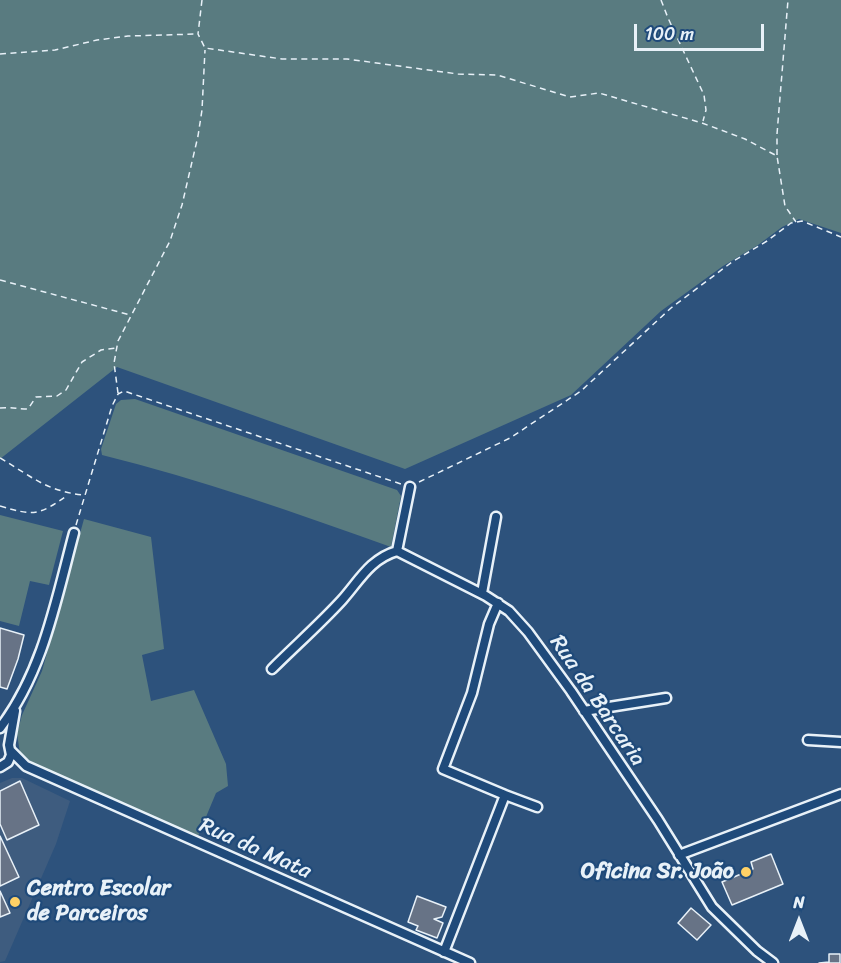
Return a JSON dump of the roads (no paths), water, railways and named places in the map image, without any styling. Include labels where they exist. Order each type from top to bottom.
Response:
[{"type":"street","points":[[272,669],[342,600],[371,565],[387,554],[397,551],[410,487]]},
{"type":"street","points":[[482,593],[496,517]]},
{"type":"street","points":[[0,728],[16,708],[42,649],[74,533]]},
{"type":"street","name":"Rua da Barcaria","points":[[397,551],[482,593],[509,611],[528,632],[584,711],[712,907],[757,951],[773,963]]},
{"type":"street","points":[[498,603],[489,624],[472,693],[443,769],[537,807]]},
{"type":"street","points":[[584,711],[666,698]]},
{"type":"street","points":[[0,767],[10,759],[16,708]]},
{"type":"street","name":"Rua da Mata","points":[[0,738],[26,766],[470,963]]},
{"type":"street","points":[[808,740],[841,742]]},
{"type":"street","name":"Rua da Mata","points":[[0,767],[26,766]]},
{"type":"street","points":[[679,855],[841,794]]},
{"type":"street","points":[[444,951],[505,795]]},
{"type":"place","name":"Oficina Sr. João","points":[[746,872]]},
{"type":"place","name":"Centro Escolar de Parceiros","points":[[15,902]]}]
